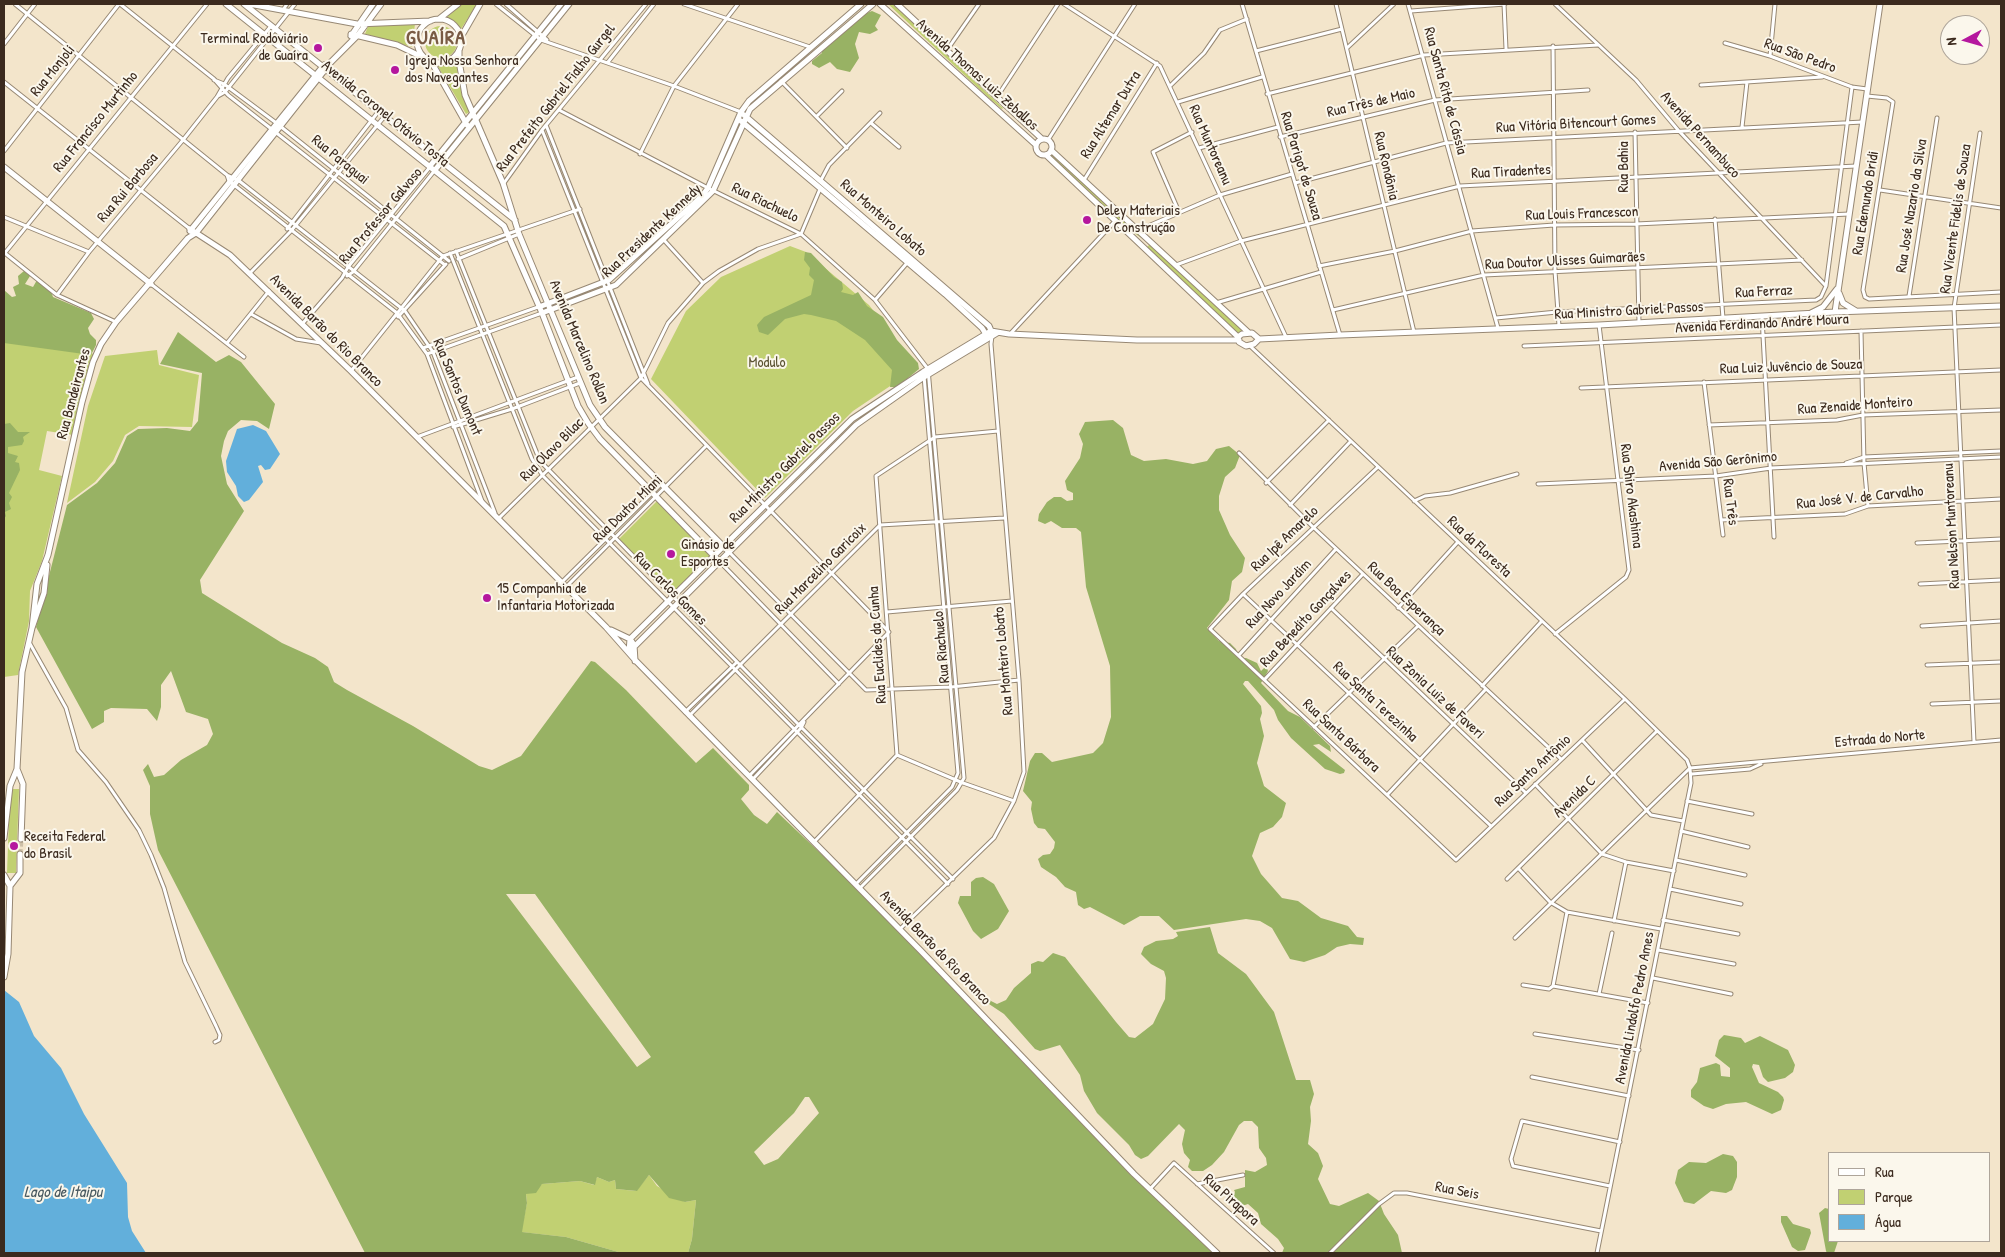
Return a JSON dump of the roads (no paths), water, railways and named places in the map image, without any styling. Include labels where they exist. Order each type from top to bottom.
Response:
[{"type":"street","name":"Rua Santos Dumont","points":[[15,4],[183,140],[296,225],[405,311],[433,352],[497,519]]},
{"type":"street","points":[[4,44],[35,4]]},
{"type":"street","name":"Rua Paraguai","points":[[120,4],[214,79],[229,87],[278,124],[396,220],[451,261]]},
{"type":"street","name":"Rua Monjoli","points":[[4,151],[120,4]]},
{"type":"street","name":"Rua Francisco Murtinho","points":[[5,254],[207,4]]},
{"type":"street","name":"Avenida Coronel Otávio Tosta","points":[[226,4],[318,75],[504,226]]},
{"type":"street","name":"Avenida Coronel Otávio Tosta","points":[[244,4],[515,220]]},
{"type":"street","points":[[249,4],[357,24],[439,19],[449,21],[457,28],[461,37]]},
{"type":"street","points":[[283,10],[287,4]]},
{"type":"street","name":"Rua Rui Barbosa","points":[[217,97],[225,92],[267,36],[295,4]]},
{"type":"street","points":[[350,42],[351,34],[357,24],[373,4]]},
{"type":"street","name":"Rua Bandeirantes","points":[[188,238],[190,229],[256,152],[296,101],[325,67],[358,35],[382,4]]},
{"type":"street","points":[[439,19],[458,4]]},
{"type":"street","points":[[432,63],[448,62],[459,51],[461,37],[480,4]]},
{"type":"street","points":[[496,4],[542,37],[743,114]]},
{"type":"street","points":[[506,4],[542,37]]},
{"type":"street","name":"Rua Prefeito Gabriel Fialho Gurgel","points":[[503,183],[542,130],[646,4]]},
{"type":"street","name":"Rua Prefeito Gabriel Fialho Gurgel","points":[[608,62],[654,4]]},
{"type":"street","points":[[684,4],[810,48]]},
{"type":"street","points":[[640,154],[674,86],[738,4]]},
{"type":"street","name":"Rua Presidente Kennedy","points":[[423,348],[508,319],[609,280],[660,237],[711,189],[749,101],[861,4]]},
{"type":"street","name":"Rua Presidente Kennedy","points":[[743,114],[873,4]]},
{"type":"street","name":"Avenida Thomas Luiz Zeballos","points":[[880,4],[1036,145]]},
{"type":"street","points":[[947,50],[979,4]]},
{"type":"street","points":[[997,98],[1058,4]]},
{"type":"street","name":"Rua Muntoreanu","points":[[1064,4],[1157,63],[1171,85],[1287,338]]},
{"type":"street","points":[[1051,150],[1216,303],[1250,333],[1257,335],[1258,339],[1254,344],[1242,345],[1144,246],[1046,155],[1038,153],[1036,145],[1045,140],[1135,4]]},
{"type":"street","points":[[1242,4],[1248,4]]},
{"type":"street","name":"Rua Parigot de Souza","points":[[1242,4],[1267,94],[1340,335]]},
{"type":"street","name":"Rua Rondônia","points":[[1336,4],[1414,333]]},
{"type":"street","points":[[1347,49],[1394,4]]},
{"type":"street","name":"Rua Santa Rita de Cássia","points":[[1408,4],[1424,55],[1446,143],[1460,186],[1498,330]]},
{"type":"street","points":[[1411,11],[1505,4],[1506,49]]},
{"type":"street","name":"Avenida Pernambuco","points":[[1554,4],[1636,80],[1678,130],[1826,286]]},
{"type":"street","points":[[1770,56],[1775,4]]},
{"type":"street","points":[[1835,312],[1880,4]]},
{"type":"street","name":"Rua Professor Galvoso","points":[[346,274],[354,272],[392,226],[435,170],[439,160],[466,124],[542,37],[564,5]]},
{"type":"street","name":"Avenida Thomas Luiz Zeballos","points":[[900,5],[997,98],[1045,140]]},
{"type":"street","points":[[1171,85],[1204,53],[1220,30],[1247,19]]},
{"type":"street","points":[[423,57],[416,42],[423,26],[430,21]]},
{"type":"street","name":"Rua Rui Barbosa","points":[[57,295],[89,252],[183,140],[244,59],[274,28]]},
{"type":"street","points":[[1256,50],[1342,30]]},
{"type":"street","points":[[351,34],[397,45],[432,63],[469,130]]},
{"type":"street","points":[[622,34],[627,38]]},
{"type":"street","name":"Rua São Pedro","points":[[1725,43],[1770,56],[1852,87],[1868,89]]},
{"type":"street","points":[[1267,94],[1424,55],[1553,46],[1599,45]]},
{"type":"street","points":[[1553,46],[1554,271],[1559,327]]},
{"type":"street","name":"Avenida Marcelino Rollon","points":[[459,51],[462,81],[474,114],[503,183],[519,232],[552,309],[579,380],[599,420],[660,484],[792,613],[866,690],[892,691],[1019,680]]},
{"type":"street","points":[[244,59],[248,63]]},
{"type":"street","name":"Rua Altemar Dutra","points":[[1084,180],[1157,63]]},
{"type":"street","points":[[1178,102],[1262,77]]},
{"type":"street","points":[[1701,85],[1825,77]]},
{"type":"street","name":"Rua Paraguai","points":[[214,79],[225,92],[330,174],[392,226],[415,241],[445,265]]},
{"type":"street","points":[[781,80],[847,148]]},
{"type":"street","name":"Avenida Barão do Rio Branco","points":[[4,82],[140,191],[190,229],[216,244],[303,323],[560,584],[606,627],[687,714],[858,886],[1150,1189],[1217,1253]]},
{"type":"street","points":[[1742,127],[1747,82]]},
{"type":"street","points":[[340,94],[347,85]]},
{"type":"street","name":"Rua Professor Galvoso","points":[[303,323],[346,274],[348,267],[430,166],[439,160],[477,121],[501,85]]},
{"type":"street","points":[[1826,286],[1852,87]]},
{"type":"street","name":"Rua Três de Maio","points":[[1280,137],[1435,100],[1588,90]]},
{"type":"street","points":[[817,116],[842,91]]},
{"type":"street","name":"Rua Edemundo Bridi","points":[[1867,96],[1892,99],[1893,108],[1864,290],[1865,297],[1869,299],[1909,296]]},
{"type":"street","points":[[247,109],[251,104]]},
{"type":"street","points":[[1002,114],[1008,107]]},
{"type":"street","name":"Rua Riachuelo","points":[[559,110],[640,154],[801,234],[875,300],[926,371],[935,438],[963,783]]},
{"type":"street","points":[[286,234],[292,222],[378,112]]},
{"type":"street","points":[[821,180],[829,165],[880,113]]},
{"type":"street","name":"Rua Monteiro Lobato","points":[[743,114],[821,180],[878,234],[991,334],[990,344],[1004,518],[1019,680],[1025,760],[1024,772],[1014,801],[994,838],[900,930]]},
{"type":"street","points":[[250,273],[291,231],[384,117]]},
{"type":"street","name":"Rua José Nazario da Silva","points":[[1909,296],[1937,118]]},
{"type":"street","name":"Rua Monteiro Lobato","points":[[740,121],[820,189],[878,234]]},
{"type":"street","name":"Rua Vitória Bitencourt Gomes","points":[[1295,183],[1446,143],[1553,136],[1863,122]]},
{"type":"street","points":[[871,123],[899,147]]},
{"type":"street","points":[[546,125],[609,280],[648,385]]},
{"type":"street","points":[[1199,148],[1278,127]]},
{"type":"street","points":[[542,130],[641,378],[889,632],[751,777]]},
{"type":"street","points":[[1180,212],[1153,152],[1192,132]]},
{"type":"street","name":"Rua Bahia","points":[[1635,132],[1636,268],[1639,322]]},
{"type":"street","name":"Rua Vicente Fidelis de Souza","points":[[1954,308],[1980,133]]},
{"type":"street","points":[[403,144],[408,136]]},
{"type":"street","points":[[1045,140],[1051,144],[1051,150],[1046,155]]},
{"type":"street","points":[[303,154],[307,148]]},
{"type":"street","name":"Rua Tiradentes","points":[[1176,265],[1242,241],[1306,223],[1460,186],[1857,166]]},
{"type":"street","points":[[4,167],[244,357]]},
{"type":"street","points":[[1139,230],[1220,195],[1292,174]]},
{"type":"street","name":"Rua Santos Dumont","points":[[233,179],[291,231],[398,314],[426,354],[484,506]]},
{"type":"street","name":"Rua Bandeirantes","points":[[17,769],[22,680],[29,641],[44,593],[48,555],[93,362],[101,344],[116,322],[151,284],[188,238],[196,233],[233,179]]},
{"type":"street","points":[[801,234],[820,189]]},
{"type":"street","points":[[1880,190],[2001,208]]},
{"type":"street","points":[[482,209],[488,199]]},
{"type":"street","points":[[398,314],[405,311],[445,265],[451,261],[526,229],[580,209]]},
{"type":"street","name":"Rua Louis Francescon","points":[[1319,266],[1472,231],[1554,225],[1636,224],[1850,214]]},
{"type":"street","points":[[4,217],[89,252]]},
{"type":"street","points":[[1715,219],[1723,319]]},
{"type":"street","points":[[1009,334],[1116,220]]},
{"type":"street","name":"Avenida Marcelino Rollon","points":[[504,226],[542,313],[567,381],[578,406],[591,427],[652,493],[840,684]]},
{"type":"street","name":"Rua Olavo Bilac","points":[[497,519],[641,378],[668,323],[703,283],[719,270],[758,249],[801,234]]},
{"type":"street","points":[[415,241],[418,236]]},
{"type":"street","points":[[351,371],[439,260],[450,253],[480,242],[509,236]]},
{"type":"street","points":[[660,237],[703,283]]},
{"type":"street","name":"Rua Presidente Kennedy","points":[[426,354],[612,288],[660,237]]},
{"type":"street","points":[[1144,246],[1150,241]]},
{"type":"street","points":[[480,242],[482,249]]},
{"type":"street","name":"Rua Carlos Gomes","points":[[456,251],[540,461],[800,727],[953,879]]},
{"type":"street","name":"Rua Carlos Gomes","points":[[450,253],[451,261],[532,459],[543,476],[901,839],[948,884]]},
{"type":"street","points":[[5,254],[57,295],[116,322]]},
{"type":"street","name":"Rua Doutor Ulisses Guimarães","points":[[1333,310],[1484,275],[1802,260]]},
{"type":"street","points":[[875,300],[909,261]]},
{"type":"street","points":[[1216,303],[1321,272]]},
{"type":"street","name":"Rua Ferraz","points":[[1496,318],[1557,312],[1722,306],[1816,300],[1821,297],[1826,286]]},
{"type":"street","points":[[1839,286],[1839,296],[1843,303],[1859,312]]},
{"type":"street","points":[[1805,315],[1823,307],[1839,286]]},
{"type":"street","points":[[227,343],[269,291]]},
{"type":"street","points":[[1909,296],[2001,292]]},
{"type":"street","name":"Rua Ministro Gabriel Passos","points":[[1258,339],[1498,330],[1835,312],[2001,306]]},
{"type":"street","name":"Rua Nelson Muntoreanu","points":[[1954,308],[1974,742]]},
{"type":"street","points":[[251,314],[296,339],[321,343]]},
{"type":"street","points":[[1762,317],[1767,379],[1774,537]]},
{"type":"street","points":[[508,319],[510,325]]},
{"type":"street","points":[[619,323],[624,321]]},
{"type":"street","name":"Rua Shiro Akashima","points":[[1555,634],[1628,574],[1599,325]]},
{"type":"street","name":"Avenida Ferdinando André Moura","points":[[1524,346],[2001,325]]},
{"type":"street","points":[[1861,331],[1864,463],[1868,506]]},
{"type":"street","points":[[991,334],[1137,340],[1238,339],[1250,333]]},
{"type":"street","name":"Rua Ministro Gabriel Passos","points":[[630,639],[723,546],[786,489],[852,419],[926,371],[991,334]]},
{"type":"street","name":"Rua da Floresta","points":[[1249,345],[1626,699],[1687,760],[1690,768]]},
{"type":"street","name":"Rua Luiz Juvêncio de Souza","points":[[1581,388],[2001,370]]},
{"type":"street","name":"Rua Riachuelo","points":[[926,371],[928,442],[944,608],[958,773],[957,780]]},
{"type":"street","points":[[415,437],[509,401],[567,381],[579,380]]},
{"type":"street","points":[[447,426],[455,427],[518,406],[570,387],[579,380]]},
{"type":"street","name":"Rua Três","points":[[1704,382],[1723,535]]},
{"type":"street","name":"Rua Zenaide Monteiro","points":[[1709,425],[1837,420],[1863,415],[2001,410]]},
{"type":"street","points":[[1266,482],[1328,420]]},
{"type":"street","points":[[928,442],[935,438],[998,431]]},
{"type":"street","points":[[1290,505],[1351,441]]},
{"type":"street","name":"Rua Euclides da Cunha","points":[[897,755],[876,476],[928,442]]},
{"type":"street","name":"Rua Doutor Miani","points":[[565,588],[658,497],[706,446]]},
{"type":"street","name":"Avenida São Gerônimo","points":[[1841,464],[1864,457],[2001,451]]},
{"type":"street","name":"Rua Boa Esperança","points":[[1239,453],[1266,482],[1398,608],[1561,759]]},
{"type":"street","points":[[623,462],[631,454]]},
{"type":"street","name":"Avenida São Gerônimo","points":[[1538,484],[1716,476],[1771,468],[2001,457]]},
{"type":"street","name":"Rua Ipê Amarelo","points":[[1210,629],[1243,594],[1378,467]]},
{"type":"street","points":[[1414,501],[1425,496],[1450,493],[1517,474]]},
{"type":"street","name":"Rua Doutor Miani","points":[[560,584],[660,484]]},
{"type":"street","name":"Rua Ministro Gabriel Passos","points":[[629,652],[770,510],[786,489]]},
{"type":"street","name":"Rua José V. de Carvalho","points":[[1721,520],[1845,514],[1868,506],[2001,499]]},
{"type":"street","name":"Rua Marcelino Garicoix","points":[[687,714],[880,525],[1004,518]]},
{"type":"street","points":[[1917,543],[2001,539]]},
{"type":"street","points":[[1398,608],[1457,542]]},
{"type":"street","name":"Rua Novo Jardim","points":[[1239,655],[1336,549]]},
{"type":"street","name":"Rua Benedito Gonçalves","points":[[1265,680],[1363,574]]},
{"type":"street","points":[[1920,584],[2001,580]]},
{"type":"street","name":"Rua Santa Terezinha","points":[[1243,594],[1491,826]]},
{"type":"street","points":[[887,612],[950,608],[1012,601]]},
{"type":"street","name":"Rua Zonia Luiz de Faveri","points":[[1330,608],[1525,792]]},
{"type":"street","points":[[1922,626],[2001,621]]},
{"type":"street","points":[[1482,686],[1542,622]]},
{"type":"street","points":[[1314,727],[1418,626]]},
{"type":"street","name":"Avenida Barão do Rio Branco","points":[[606,627],[630,639],[634,645],[636,661]]},
{"type":"street","name":"Rua Santa Bárbara","points":[[1210,629],[1456,860]]},
{"type":"street","points":[[629,652],[630,639]]},
{"type":"street","points":[[29,641],[66,708],[78,750],[111,789],[139,830],[151,855],[164,888],[185,962],[218,1030],[219,1040],[215,1042]]},
{"type":"street","points":[[1927,665],[2001,662]]},
{"type":"street","points":[[1387,795],[1486,689]]},
{"type":"street","name":"Rua Santo Antônio","points":[[1456,860],[1525,792],[1626,699]]},
{"type":"street","points":[[1932,704],[2001,701]]},
{"type":"street","name":"Avenida C","points":[[1507,879],[1657,731]]},
{"type":"street","points":[[1582,740],[1646,811],[1651,815],[1683,821]]},
{"type":"street","name":"Estrada do Norte","points":[[1690,768],[2001,740]]},
{"type":"street","points":[[814,842],[897,755],[963,783],[1014,801]]},
{"type":"street","name":"Estrada do Norte","points":[[1692,774],[1750,768],[1761,763]]},
{"type":"street","points":[[1515,938],[1690,768]]},
{"type":"street","name":"Avenida Lindolfo Pedro Ames","points":[[1597,1253],[1674,872],[1692,774],[1690,768]]},
{"type":"street","points":[[4,838],[10,786],[17,769]]},
{"type":"street","points":[[17,769],[23,784],[21,839]]},
{"type":"street","points":[[858,886],[957,780]]},
{"type":"street","points":[[858,886],[911,839],[963,783]]},
{"type":"street","points":[[1535,784],[1602,854],[1626,862],[1674,872]]},
{"type":"street","points":[[1687,801],[1752,814]]},
{"type":"street","points":[[1681,831],[1748,847]]},
{"type":"street","points":[[10,886],[20,873],[20,854]]},
{"type":"street","points":[[1676,860],[1745,875]]},
{"type":"street","points":[[1614,921],[1626,862]]},
{"type":"street","points":[[1518,868],[1550,902],[1567,912],[1661,930]]},
{"type":"street","points":[[4,875],[10,886],[8,954],[4,977]]},
{"type":"street","points":[[1670,889],[1742,904]]},
{"type":"street","points":[[1554,986],[1567,912]]},
{"type":"street","points":[[1663,920],[1738,934]]},
{"type":"street","points":[[1599,994],[1612,933]]},
{"type":"street","points":[[1658,950],[1734,964]]},
{"type":"street","points":[[1653,978],[1730,994]]},
{"type":"street","points":[[1523,985],[1549,989],[1554,986],[1648,1003]]},
{"type":"street","points":[[1535,1034],[1639,1050]]},
{"type":"street","points":[[1532,1077],[1629,1096]]},
{"type":"street","points":[[1610,1186],[1513,1166],[1511,1159],[1522,1120],[1620,1142]]},
{"type":"street","name":"Rua Pirapora","points":[[1150,1189],[1174,1163],[1274,1253]]},
{"type":"street","points":[[1196,1184],[1243,1175]]},
{"type":"street","name":"Rua Seis","points":[[1330,1253],[1379,1204],[1394,1193],[1407,1193],[1601,1232]]},
{"type":"water","points":[[253,425],[266,431],[280,454],[270,469],[265,470],[261,465],[258,466],[263,482],[249,500],[244,502],[238,496],[236,486],[227,472],[226,461],[237,429]]},
{"type":"water","name":"Lago de Itaipu","points":[[4,990],[19,1002],[34,1036],[61,1068],[84,1114],[127,1183],[128,1217],[132,1231],[146,1253],[4,1253]]},
{"type":"tunnel","points":[[20,854],[21,839]]},
{"type":"place","name":"Terminal Rodoviário de Guaíra","points":[[318,48]]},
{"type":"place","name":"Igreja Nossa Senhora dos Navegantes","points":[[395,70]]},
{"type":"place","name":"Deley Materiais De Construção","points":[[1087,220]]},
{"type":"place","name":"Ginásio de Esportes","points":[[671,554]]},
{"type":"place","name":"15 Companhia de Infantaria Motorizada","points":[[487,598]]},
{"type":"place","name":"Receita Federal do Brasil","points":[[14,846]]},
{"type":"district","name":"GUAÍRA","points":[[436,39]]},
{"type":"park label","name":"Modulo","points":[[767,363]]}]
